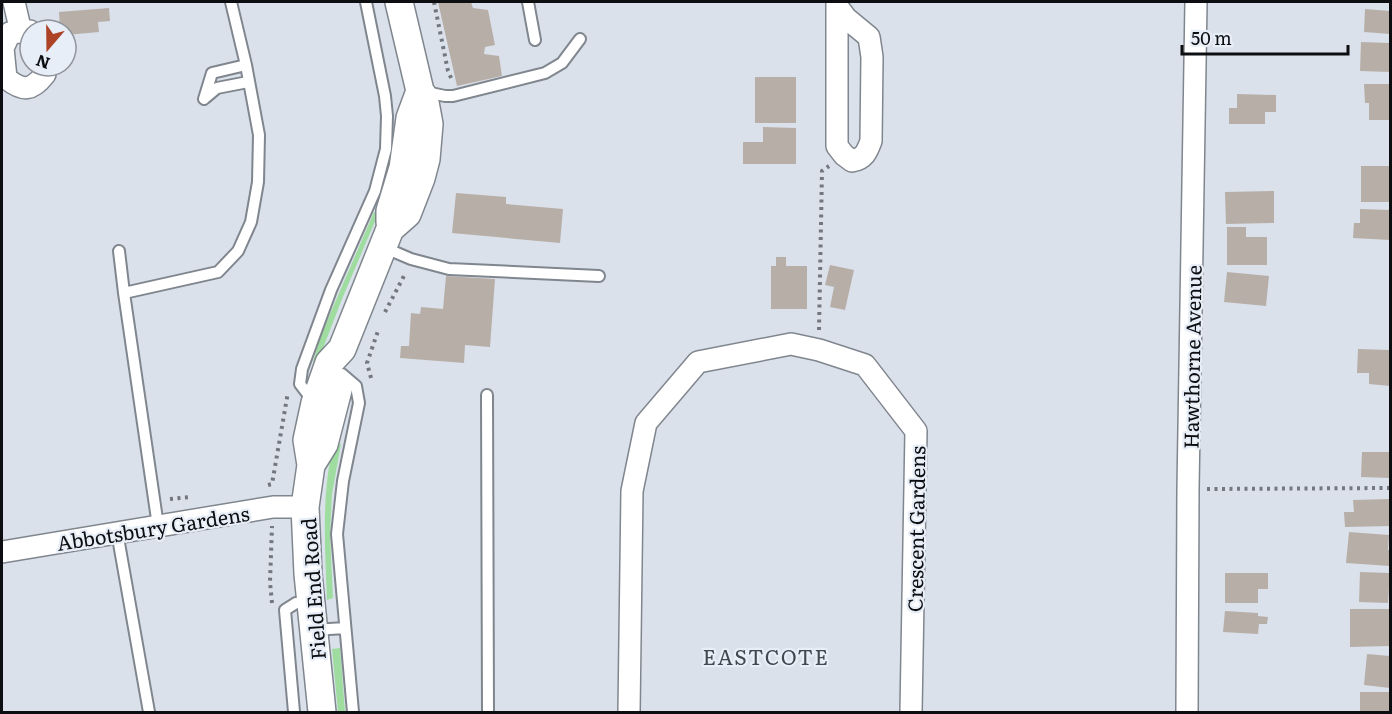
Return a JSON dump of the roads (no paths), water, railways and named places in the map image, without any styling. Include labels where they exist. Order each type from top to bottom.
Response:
[{"type":"street","points":[[14,2],[20,18]]},
{"type":"street","name":"Field End Road","points":[[386,238],[407,214],[426,159],[429,124],[424,96],[420,91],[399,2]]},
{"type":"street","name":"Hawthorne Avenue","points":[[1187,712],[1188,489],[1196,2]]},
{"type":"street","points":[[837,4],[846,18],[869,37],[872,57],[871,141],[867,153],[859,160],[852,161],[843,155],[837,146],[837,4]]},
{"type":"street","points":[[18,32],[10,33],[3,48],[6,78],[17,87],[27,88],[36,85],[42,78]]},
{"type":"street","name":"Field End Road","points":[[311,465],[324,444],[342,362],[386,238],[390,211],[385,193],[406,149],[410,118],[420,91]]},
{"type":"street","name":"Crescent Gardens","points":[[629,712],[632,491],[646,423],[698,362],[791,344],[819,350],[865,365],[916,431],[911,712]]},
{"type":"street","name":"Field End Road","points":[[322,712],[310,602],[305,507],[311,465],[307,440],[315,403],[329,363],[342,362]]},
{"type":"street","name":"Abbotsbury Gardens","points":[[2,552],[273,507],[305,507]]},
{"type":"lane","points":[[124,293],[218,272],[238,251],[251,222],[258,182],[259,135],[231,2]]},
{"type":"lane","points":[[315,403],[300,384],[302,369],[331,290],[385,193],[387,116],[366,2]]},
{"type":"lane","points":[[528,2],[535,40]]},
{"type":"lane","points":[[420,91],[453,96],[545,73],[561,63],[580,39]]},
{"type":"lane","points":[[246,65],[212,73],[204,99],[217,88],[248,82]]},
{"type":"lane","points":[[386,238],[411,259],[449,269],[599,276]]},
{"type":"lane","points":[[119,251],[158,526]]},
{"type":"lane","points":[[342,362],[356,386],[359,403],[339,504],[337,534],[353,712]]},
{"type":"lane","points":[[487,395],[488,712]]},
{"type":"lane","points":[[117,532],[149,712]]},
{"type":"lane","points":[[294,712],[285,610],[296,603],[310,602]]},
{"type":"lane","points":[[314,630],[345,628]]},
{"type":"district","name":"EASTCOTE","points":[[766,655]]}]
